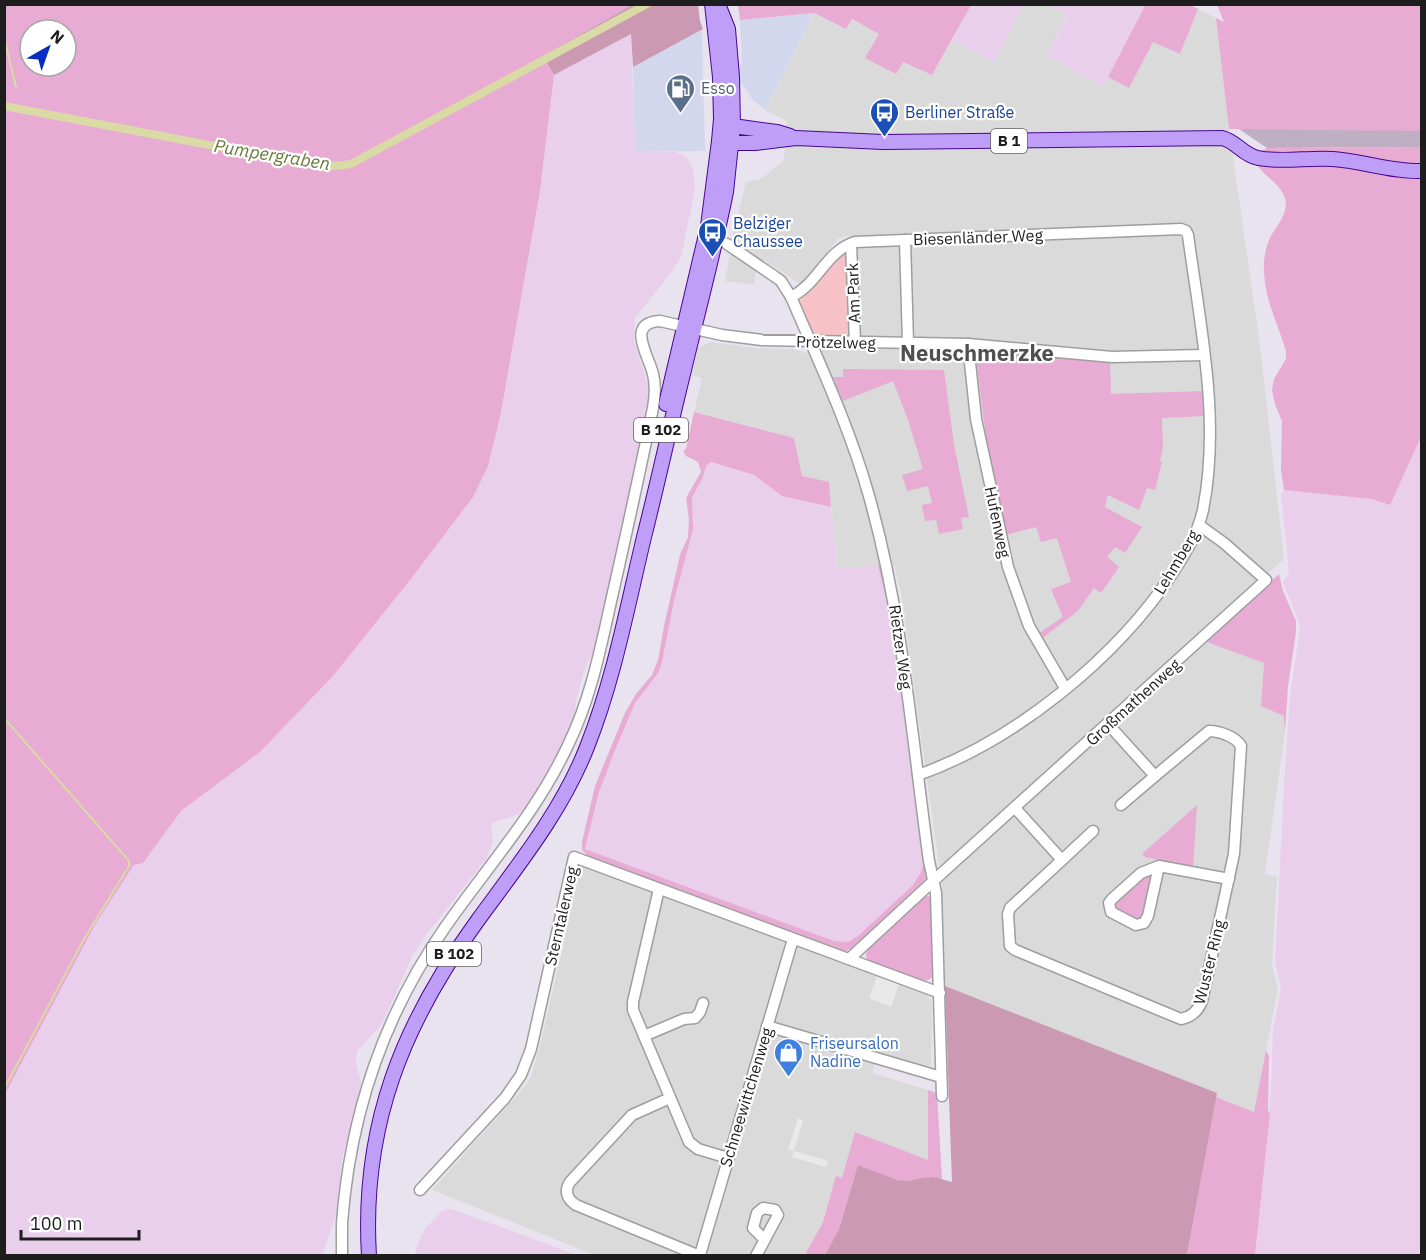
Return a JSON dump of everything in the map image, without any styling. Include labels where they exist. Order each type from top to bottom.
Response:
[{"type":"main road","points":[[712,4],[724,139]]},
{"type":"main road","points":[[718,4],[728,29],[730,45],[733,126],[724,139]]},
{"type":"main road","name":"B 1","points":[[733,126],[777,132],[796,138]]},
{"type":"main road","name":"B 1","points":[[724,139],[755,143],[796,138],[883,142],[1222,138],[1244,153],[1261,159],[1282,161],[1337,159],[1395,170],[1422,171]]},
{"type":"main road","name":"B 102","points":[[369,1256],[367,1218],[372,1163],[387,1092],[403,1046],[435,983],[537,840],[558,806],[586,750],[606,695],[645,535],[690,327],[724,139]]},
{"type":"street","name":"Biesenländer Weg","points":[[851,244],[1181,229],[1186,231]]},
{"type":"street","name":"Lehmberg","points":[[918,775],[988,743],[1065,688],[1112,647],[1145,612],[1182,558],[1198,525],[1205,497],[1210,450],[1209,402],[1204,355],[1186,231]]},
{"type":"street","points":[[905,240],[908,343]]},
{"type":"street","name":"Rietzer Weg","points":[[727,244],[781,281],[791,297],[854,447],[874,513],[895,604],[937,905],[942,1096]]},
{"type":"street","points":[[791,297],[810,284],[834,254],[851,244]]},
{"type":"street","name":"Am Park","points":[[851,244],[855,342]]},
{"type":"street","name":"Prötzelweg","points":[[342,1256],[343,1215],[351,1158],[367,1086],[385,1034],[416,972],[432,946],[546,787],[570,742],[584,704],[602,642],[653,408],[654,376],[641,339],[642,330],[655,321],[742,338],[778,341],[968,344],[1112,357],[1204,355]]},
{"type":"street","name":"Hufenweg","points":[[968,344],[977,425],[1008,567],[1029,626],[1065,688]]},
{"type":"street","name":"Großmathenweg","points":[[934,882],[1266,580],[1224,543],[1198,525]]},
{"type":"street","points":[[1108,724],[1155,776]]},
{"type":"street","name":"Wuster Ring","points":[[1093,831],[1010,908],[1008,914],[1010,946],[1182,1019],[1191,1016],[1197,1012],[1202,1001],[1236,842],[1240,743],[1226,735],[1209,731],[1121,805]]},
{"type":"street","points":[[1015,808],[1062,860]]},
{"type":"street","name":"Sterntalerweg","points":[[420,1190],[505,1098],[525,1067],[574,857],[940,993]]},
{"type":"street","points":[[1159,866],[1148,916],[1144,922],[1136,925],[1111,912],[1109,903],[1112,899],[1141,873],[1159,866],[1229,879]]},
{"type":"street","points":[[849,959],[934,882]]},
{"type":"street","points":[[659,889],[633,1010],[691,1145],[728,1158]]},
{"type":"street","name":"Schneewittchenweg","points":[[700,1255],[793,939]]},
{"type":"street","points":[[644,1036],[684,1019],[695,1018],[703,1003]]},
{"type":"street","points":[[767,1026],[941,1077]]},
{"type":"street","points":[[670,1098],[632,1115],[570,1182],[567,1193],[576,1205],[700,1255]]},
{"type":"street","points":[[756,1256],[764,1239]]},
{"type":"shaded area","points":[[738,4],[971,5],[932,75],[903,62],[896,74],[865,58],[879,34],[852,19],[846,29],[814,13],[740,20]]},
{"type":"shaded area","points":[[971,4],[1024,5],[994,62],[952,40]]},
{"type":"shaded area","points":[[1146,4],[1190,5],[1198,9],[1180,54],[1153,42],[1129,88],[1108,77]]},
{"type":"shaded area","points":[[5,5],[632,5],[543,56],[554,75],[540,191],[501,412],[488,466],[473,497],[333,676],[260,752],[181,811],[143,863],[134,865],[96,923],[5,1094]]},
{"type":"shaded area","points":[[632,5],[698,5],[703,29],[633,67],[631,34],[554,75],[543,56]]},
{"type":"shaded area","points":[[1024,5],[1050,5],[1067,15],[1047,54],[1103,86],[1108,77],[1129,88],[1153,42],[1180,54],[1198,9],[1216,18],[1229,129],[1260,345],[1284,559],[1196,638],[1264,663],[1261,706],[1284,716],[1285,732],[1265,874],[1277,877],[1272,965],[1278,989],[1254,1112],[1216,1097],[1217,1093],[945,986],[942,886],[901,593],[894,565],[837,568],[829,483],[802,476],[794,438],[694,412],[702,378],[692,375],[698,348],[710,342],[754,348],[795,349],[806,353],[822,351],[824,347],[857,347],[852,236],[841,237],[837,240],[804,282],[799,283],[764,260],[756,272],[754,285],[725,281],[746,182],[761,179],[784,160],[787,121],[765,110],[814,13],[846,29],[852,19],[879,34],[896,74],[902,62],[932,75],[952,40],[994,62]]},
{"type":"shaded area","points":[[1049,5],[1146,5],[1103,86],[1047,55],[1067,15]]},
{"type":"shaded area","points":[[1217,5],[1421,5],[1421,131],[1229,129],[1216,18],[1224,22]]},
{"type":"shaded area","points":[[814,13],[765,110],[752,99],[739,79],[738,66],[742,65],[740,20]]},
{"type":"shaded area","points":[[702,30],[705,151],[635,152],[633,67]]},
{"type":"shaded area","points":[[631,34],[635,152],[676,152],[687,158],[693,169],[695,190],[681,257],[635,318],[634,342],[648,384],[649,403],[595,650],[585,668],[571,725],[536,794],[525,811],[491,823],[493,841],[487,858],[426,935],[412,957],[382,1024],[357,1051],[356,1063],[361,1083],[360,1090],[342,1158],[336,1216],[322,1255],[5,1256],[4,1094],[10,1081],[96,923],[134,865],[143,863],[181,811],[260,752],[333,676],[410,580],[501,412],[540,191],[554,75]]},
{"type":"shaded area","points":[[1421,104],[1421,147],[1267,148],[1239,129]]},
{"type":"shaded area","points":[[1421,147],[1421,437],[1390,505],[1371,499],[1284,490],[1281,470],[1282,421],[1272,390],[1274,379],[1286,359],[1286,351],[1269,302],[1264,257],[1271,236],[1282,218],[1286,203],[1279,188],[1256,163],[1259,152],[1267,148]]},
{"type":"shaded area","points":[[847,250],[852,340],[821,338],[812,332],[799,303],[836,256]]},
{"type":"shaded area","points":[[975,349],[1110,361],[1111,394],[1204,391],[1205,416],[1162,418],[1163,447],[1160,461],[1162,462],[1155,490],[1147,488],[1139,510],[1108,495],[1105,507],[1142,527],[1125,553],[1115,547],[1107,557],[1119,567],[1101,593],[1094,588],[1078,611],[1041,639],[1039,633],[1063,617],[1051,589],[1071,582],[1057,538],[1041,542],[1036,527],[1006,535],[986,438]]},
{"type":"shaded area","points":[[843,369],[944,370],[954,445],[969,517],[961,518],[963,529],[939,534],[936,520],[925,521],[922,505],[932,503],[928,486],[907,491],[902,475],[923,469],[893,381],[843,401],[833,377],[843,377]]},
{"type":"shaded area","points":[[694,412],[794,438],[802,476],[829,482],[831,507],[782,496],[754,475],[711,462],[706,466],[692,498],[693,529],[674,601],[662,662],[658,673],[635,703],[614,753],[599,792],[585,849],[834,941],[848,942],[859,935],[913,885],[923,865],[890,611],[878,566],[883,565],[890,593],[928,877],[846,951],[837,950],[590,858],[582,850],[595,786],[625,713],[636,694],[652,675],[658,660],[680,555],[688,537],[689,519],[686,498],[701,472],[698,462],[686,456],[683,451],[686,449]]},
{"type":"shaded area","points":[[1421,437],[1421,1255],[1255,1256],[1271,1091],[1273,1031],[1281,988],[1275,963],[1284,785],[1290,696],[1300,629],[1283,583],[1289,571],[1281,495],[1284,490],[1371,499],[1390,505]]},
{"type":"shaded area","points":[[711,462],[754,475],[782,496],[831,507],[837,568],[878,566],[881,571],[890,611],[923,865],[913,885],[859,935],[848,942],[834,941],[585,849],[599,792],[614,753],[635,703],[662,662],[674,601],[693,529],[692,498],[706,466]]},
{"type":"shaded area","points":[[1279,574],[1283,591],[1296,621],[1285,732],[1284,716],[1261,706],[1264,663],[1204,641]]},
{"type":"shaded area","points":[[1197,805],[1193,867],[1145,857],[1142,854]]},
{"type":"shaded area","points":[[581,866],[926,995],[931,1000],[932,1010],[931,1066],[878,1053],[872,1073],[928,1090],[928,1160],[841,1178],[836,1177],[823,1222],[804,1255],[594,1255],[432,1190],[531,1077]]},
{"type":"shaded area","points":[[1145,874],[1153,876],[1145,915],[1139,922],[1117,914],[1114,902]]},
{"type":"shaded area","points":[[928,896],[932,898],[934,974],[932,978],[921,981],[868,960],[867,947]]},
{"type":"shaded area","points":[[877,976],[899,984],[891,1007],[869,998]]},
{"type":"shaded area","points":[[945,986],[1217,1093],[1187,1255],[825,1255],[839,1229],[858,1165],[897,1180],[909,1181],[934,1177],[952,1182]]},
{"type":"shaded area","points":[[1266,1050],[1269,1056],[1268,1111],[1270,1112],[1255,1255],[1187,1256],[1216,1097],[1254,1112]]},
{"type":"shaded area","points":[[928,1090],[937,1093],[942,1179],[896,1180],[858,1165],[839,1229],[825,1255],[804,1256],[823,1222],[836,1176],[842,1178],[855,1132],[928,1160]]},
{"type":"shaded area","points":[[798,1118],[803,1120],[794,1151],[788,1150]]},
{"type":"shaded area","points":[[794,1151],[828,1161],[826,1167],[792,1157]]},
{"type":"shaded area","points":[[451,1209],[576,1255],[415,1255],[425,1229],[443,1210]]},
{"type":"waterway","name":"Pumpergraben","points":[[4,106],[325,167],[351,164],[647,4]]},
{"type":"waterway","points":[[4,37],[16,87]]},
{"type":"waterway","points":[[4,718],[129,861],[129,866],[84,939],[4,1089]]},
{"type":"place","name":"Esso","points":[[680,114]]},
{"type":"place","name":"Berliner Straße","points":[[884,138]]},
{"type":"place","name":"Belziger Chaussee","points":[[712,258]]},
{"type":"place","name":"Friseursalon Nadine","points":[[789,1078]]},
{"type":"district","name":"Neuschmerzke","points":[[977,353]]}]
